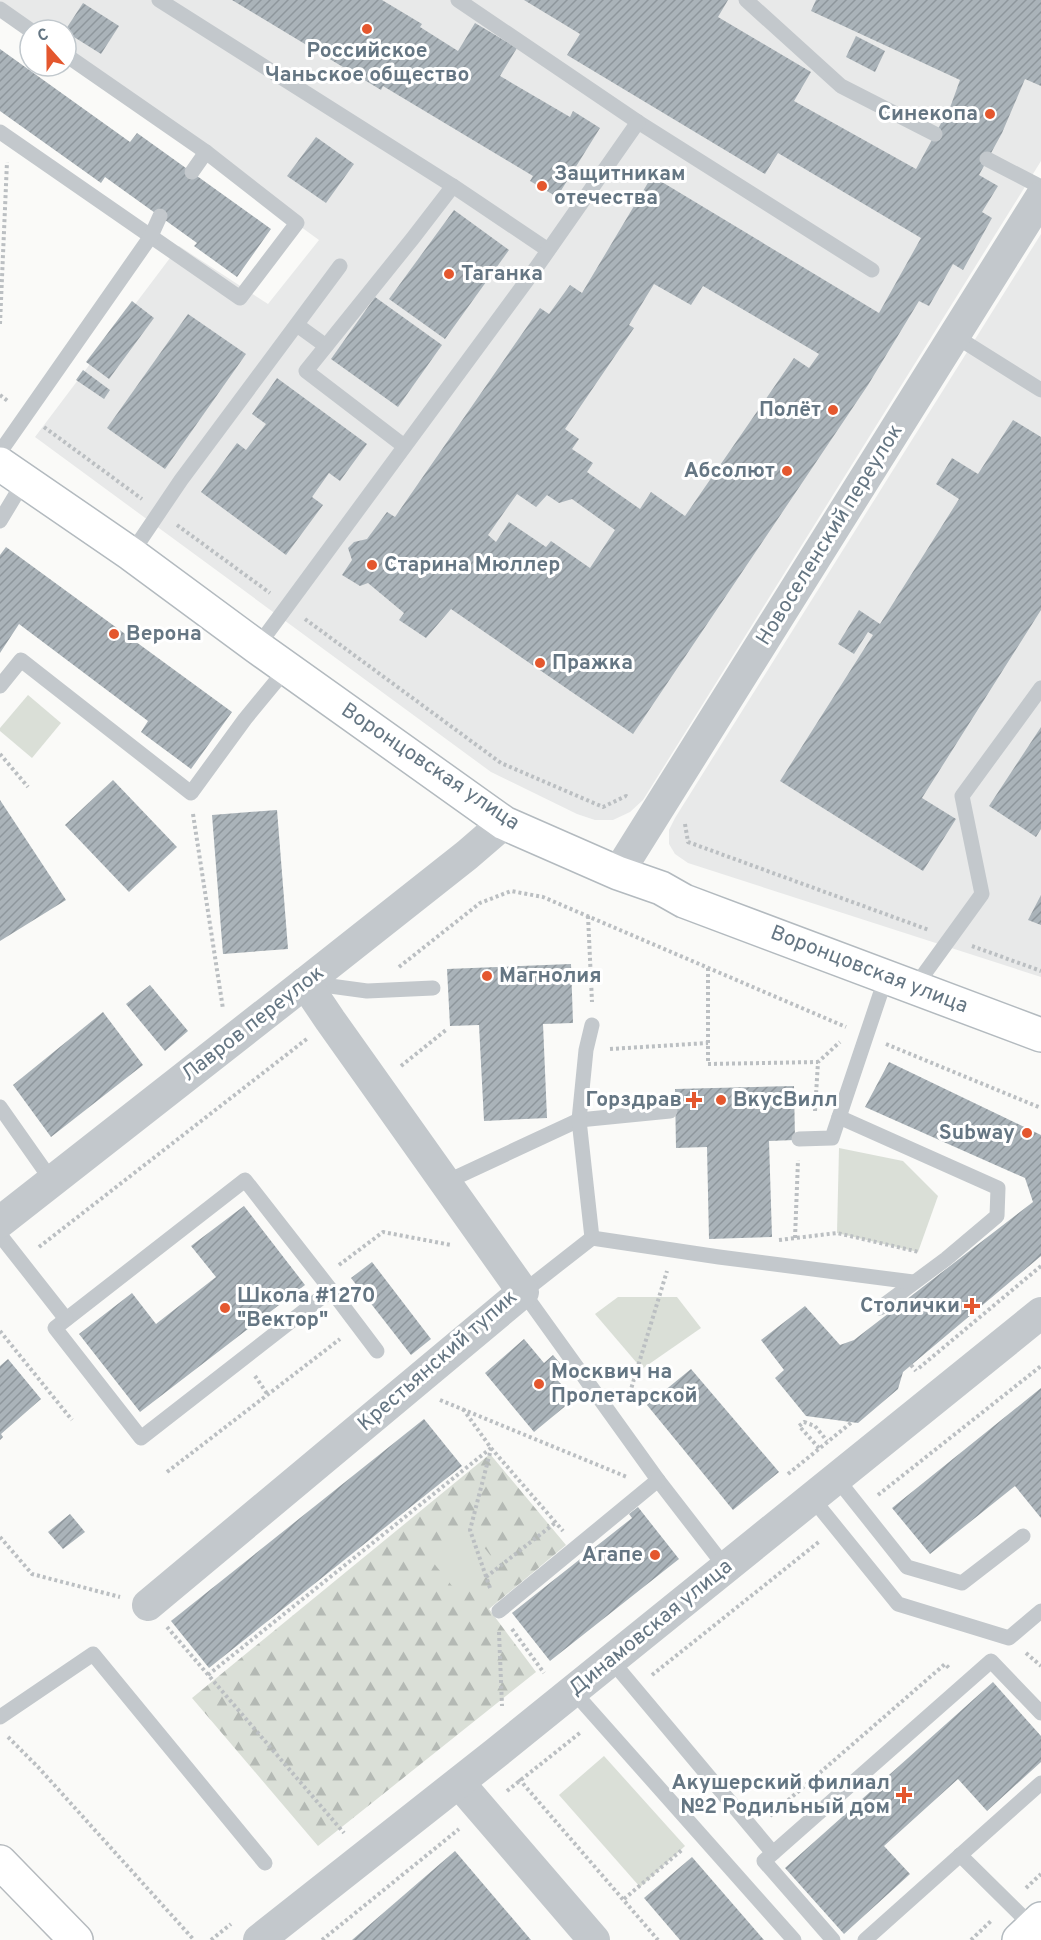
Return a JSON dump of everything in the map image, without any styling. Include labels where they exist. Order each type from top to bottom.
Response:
[{"type":"main road","name":"Воронцовская улица","points":[[12,473],[131,554],[504,823],[618,873],[661,888],[684,901],[1041,1035]]},
{"type":"main road","points":[[0,1862],[76,1940]]},
{"type":"street","name":"Новоселенский переулок","points":[[618,873],[1041,197]]},
{"type":"street","name":"Лавров переулок","points":[[0,1222],[467,855],[504,823]]},
{"type":"street","name":"Крестьянский тупик","points":[[148,1605],[523,1292],[305,983]]},
{"type":"street","name":"Динамовская улица","points":[[259,1940],[459,1783],[1041,1313]]},
{"type":"street","points":[[459,1783],[594,1940]]},
{"type":"lane","points":[[159,0],[453,186],[548,250]]},
{"type":"lane","points":[[458,0],[638,122],[872,270]]},
{"type":"lane","points":[[746,0],[841,86],[935,134]]},
{"type":"lane","points":[[0,9],[18,22]]},
{"type":"lane","points":[[4,135],[240,298],[297,223],[206,152],[78,63]]},
{"type":"lane","points":[[257,647],[548,250],[638,122]]},
{"type":"lane","points":[[192,172],[206,152]]},
{"type":"lane","points":[[987,159],[1041,187]]},
{"type":"lane","points":[[404,446],[306,371],[453,186]]},
{"type":"lane","points":[[0,452],[151,236],[160,216]]},
{"type":"lane","points":[[131,554],[181,480],[340,266]]},
{"type":"lane","points":[[297,325],[326,346]]},
{"type":"lane","points":[[955,336],[1041,390]]},
{"type":"lane","points":[[0,521],[12,473]]},
{"type":"lane","points":[[0,687],[21,660],[191,793],[287,668]]},
{"type":"lane","points":[[806,1139],[832,1138],[859,1033],[900,982],[950,938],[982,894],[962,796],[1041,688]]},
{"type":"lane","points":[[305,983],[367,992],[433,988]]},
{"type":"lane","points":[[592,1025],[586,1050],[579,1120],[592,1238]]},
{"type":"lane","points":[[0,1107],[52,1181]]},
{"type":"lane","points":[[446,1182],[579,1120],[670,1111]]},
{"type":"lane","points":[[839,1117],[998,1188],[997,1216],[946,1259],[880,1308]]},
{"type":"lane","points":[[326,1284],[141,1438],[55,1328],[245,1180],[326,1284],[377,1351]]},
{"type":"lane","points":[[0,1235],[66,1319]]},
{"type":"lane","points":[[726,1568],[653,1483],[620,1425],[523,1292],[592,1238],[913,1282]]},
{"type":"lane","points":[[837,1479],[907,1567],[962,1583],[1023,1536]]},
{"type":"lane","points":[[499,1611],[653,1483]]},
{"type":"lane","points":[[812,1498],[898,1604],[1009,1638],[1041,1611]]},
{"type":"lane","points":[[0,1717],[93,1654],[265,1863]]},
{"type":"lane","points":[[611,1660],[773,1853]]},
{"type":"lane","points":[[833,1940],[764,1861],[991,1661],[1041,1713]]},
{"type":"lane","points":[[573,1691],[794,1940]]},
{"type":"lane","points":[[865,1940],[1041,1782]]},
{"type":"lane","points":[[960,1855],[1031,1929]]},
{"type":"path","points":[[0,324],[4,135]]},
{"type":"path","points":[[52,433],[501,763],[603,807],[626,796],[684,820],[688,842],[1041,971]]},
{"type":"path","points":[[0,754],[28,787]]},
{"type":"path","points":[[195,825],[224,1014]]},
{"type":"path","points":[[367,992],[480,903],[511,891],[543,897],[859,1033],[1041,1108]]},
{"type":"path","points":[[588,916],[592,1025]]},
{"type":"path","points":[[708,968],[708,1064],[818,1062],[859,1033]]},
{"type":"path","points":[[21,1262],[330,1020]]},
{"type":"path","points":[[377,1086],[446,1030]]},
{"type":"path","points":[[586,1050],[708,1043]]},
{"type":"path","points":[[795,1238],[806,1139],[818,1062]]},
{"type":"path","points":[[326,1284],[383,1232],[456,1246]]},
{"type":"path","points":[[774,1240],[837,1233],[946,1259]]},
{"type":"path","points":[[620,1425],[668,1266]]},
{"type":"path","points":[[908,1377],[1041,1266]]},
{"type":"path","points":[[167,1472],[357,1325]]},
{"type":"path","points":[[0,1330],[72,1420]]},
{"type":"path","points":[[911,1365],[916,1371]]},
{"type":"path","points":[[861,1509],[1041,1365]]},
{"type":"path","points":[[409,1388],[653,1483]]},
{"type":"path","points":[[463,1409],[491,1448],[576,1547]]},
{"type":"path","points":[[819,1448],[799,1426],[804,1422],[815,1426],[827,1441]]},
{"type":"path","points":[[491,1448],[470,1530],[499,1611],[544,1673]]},
{"type":"path","points":[[208,1675],[491,1448]]},
{"type":"path","points":[[486,1577],[555,1523]]},
{"type":"path","points":[[634,1689],[836,1528]]},
{"type":"path","points":[[0,1537],[32,1574],[148,1605],[344,1833]]},
{"type":"path","points":[[499,1611],[502,1706]]},
{"type":"path","points":[[754,1830],[945,1664]]},
{"type":"path","points":[[322,1940],[598,1719]]},
{"type":"path","points":[[8,1737],[38,1767],[194,1940]]},
{"type":"path","points":[[496,1753],[658,1940]]},
{"type":"path","points":[[624,1899],[700,1833]]},
{"type":"shaded area","points":[[0,0],[1041,0],[1041,161],[643,800],[630,812],[613,820],[595,820],[577,814],[491,772],[35,437],[179,246],[268,304],[319,240],[78,66],[78,18],[18,18],[18,22],[0,9]]},
{"type":"shaded area","points":[[1041,234],[1041,977],[688,863],[675,854],[669,844],[669,830]]},
{"type":"green space","points":[[28,695],[61,723],[32,758],[0,731],[0,728]]},
{"type":"green space","points":[[839,1148],[903,1161],[938,1196],[918,1252],[837,1233]]},
{"type":"green space","points":[[618,1297],[677,1297],[701,1328],[642,1369],[595,1314]]},
{"type":"green space","points":[[490,1454],[566,1545],[489,1609],[536,1672],[318,1846],[192,1698]]},
{"type":"green space","points":[[470,1530],[499,1566],[461,1597],[432,1561]]},
{"type":"green space","points":[[604,1756],[685,1846],[640,1887],[559,1795]]},
{"type":"building","points":[[232,0],[382,0],[422,24],[420,27],[458,51],[475,23],[517,48],[500,76],[570,117],[573,111],[600,128],[557,197],[530,181],[533,176],[383,86],[381,90]]},
{"type":"building","points":[[524,0],[728,0],[718,17],[811,72],[794,101],[916,169],[951,105],[960,80],[811,11],[816,0],[1041,0],[1041,86],[1025,79],[1002,133],[979,175],[998,186],[982,212],[992,218],[963,270],[953,264],[929,306],[919,301],[868,385],[633,734],[451,609],[426,638],[399,620],[404,613],[368,583],[360,586],[342,575],[352,560],[348,548],[354,542],[367,539],[387,512],[395,517],[540,308],[549,314],[570,285],[582,293],[652,176],[879,313],[921,238],[778,153],[765,174],[567,55],[580,34]],"holes":[[[654,284],[691,305],[703,286],[819,354],[809,368],[794,358],[685,516],[651,492],[640,509],[587,472],[593,463],[572,449],[579,439],[565,429],[634,328],[629,325]],[[517,494],[536,507],[547,495],[559,503],[572,499],[615,530],[590,568],[551,541],[546,547],[509,522],[496,542],[488,535]]]},
{"type":"building","points":[[83,3],[119,26],[101,54],[78,40],[78,18],[73,18]]},
{"type":"building","points":[[856,36],[885,51],[875,72],[846,57]]},
{"type":"building","points":[[0,49],[18,62],[18,78],[41,78],[130,142],[137,133],[271,229],[237,277],[194,246],[197,243],[105,177],[101,183],[0,111]]},
{"type":"building","points":[[316,137],[354,164],[326,203],[287,176]]},
{"type":"building","name":"Таганка","points":[[454,210],[509,250],[445,339],[389,299]]},
{"type":"building","points":[[375,297],[442,345],[398,407],[331,359]]},
{"type":"building","points":[[132,301],[154,318],[109,379],[86,362]]},
{"type":"building","points":[[188,314],[246,354],[165,469],[107,428]]},
{"type":"building","points":[[83,370],[110,390],[104,399],[76,380]]},
{"type":"building","points":[[277,378],[367,444],[340,481],[329,473],[312,497],[323,505],[286,555],[201,492],[237,443],[246,450],[266,424],[252,414]]},
{"type":"building","points":[[1013,420],[1041,437],[1041,610],[922,798],[956,819],[923,871],[780,781],[873,635],[868,632],[854,654],[838,644],[859,610],[880,624],[959,499],[936,484],[952,458],[978,474]]},
{"type":"building","points":[[6,547],[232,712],[191,769],[141,732],[148,721],[19,624],[0,653],[0,555]]},
{"type":"building","points":[[1041,727],[1041,829],[1036,837],[989,806]]},
{"type":"building","points":[[113,780],[177,847],[129,892],[65,825]]},
{"type":"building","points":[[0,800],[66,900],[0,941]]},
{"type":"building","points":[[277,810],[288,949],[223,954],[212,815]]},
{"type":"building","points":[[1041,895],[1041,925],[1028,920]]},
{"type":"building","points":[[571,964],[573,1023],[543,1024],[547,1118],[484,1121],[479,1025],[450,1026],[447,969]]},
{"type":"building","points":[[150,985],[188,1031],[165,1051],[126,1004]]},
{"type":"building","points":[[103,1012],[143,1065],[51,1137],[13,1085]]},
{"type":"building","points":[[889,1062],[1041,1135],[1041,1256],[903,1372],[898,1389],[858,1423],[806,1416],[775,1378],[784,1370],[761,1340],[805,1306],[840,1345],[854,1340],[1033,1202],[1025,1178],[865,1107]]},
{"type":"building","points":[[794,1086],[795,1140],[769,1141],[772,1237],[709,1239],[707,1147],[676,1148],[675,1089]]},
{"type":"building","name":"Школа #1270 \"Вектор\"","points":[[244,1206],[305,1285],[140,1412],[79,1334],[132,1293],[156,1324],[216,1277],[191,1246]]},
{"type":"building","points":[[372,1262],[431,1339],[411,1355],[351,1278]]},
{"type":"building","points":[[524,1339],[544,1363],[553,1355],[564,1368],[554,1376],[574,1399],[534,1432],[485,1373]]},
{"type":"building","points":[[8,1359],[41,1399],[1,1434],[3,1437],[0,1440],[0,1366]]},
{"type":"building","points":[[691,1369],[779,1472],[733,1510],[647,1405]]},
{"type":"building","points":[[1041,1388],[1041,1518],[1015,1486],[930,1554],[892,1508]]},
{"type":"building","points":[[424,1419],[462,1466],[209,1668],[171,1621]]},
{"type":"building","points":[[638,1507],[679,1559],[550,1661],[512,1613],[632,1518],[629,1514]]},
{"type":"building","points":[[70,1514],[85,1532],[63,1549],[48,1532]]},
{"type":"building","name":"Акушерский филиал №2 Родильный дом","points":[[993,1682],[1041,1736],[1041,1762],[987,1811],[958,1779],[884,1846],[910,1874],[844,1934],[785,1868]]},
{"type":"building","points":[[455,1851],[531,1940],[352,1940],[419,1882]]},
{"type":"building","points":[[692,1857],[764,1940],[680,1940],[644,1898]]},
{"type":"place","name":"Российское Чаньское общество","points":[[367,29]]},
{"type":"place","name":"Синекопа","points":[[990,114]]},
{"type":"place","name":"Защитникам отечества","points":[[542,186]]},
{"type":"place","name":"Таганка","points":[[449,274]]},
{"type":"place","name":"Полёт","points":[[833,410]]},
{"type":"place","name":"Абсолют","points":[[787,471]]},
{"type":"place","name":"Старина Мюллер","points":[[372,565]]},
{"type":"place","name":"Верона","points":[[114,634]]},
{"type":"place","name":"Пражка","points":[[540,663]]},
{"type":"place","name":"Магнолия","points":[[487,976]]},
{"type":"place","name":"Горздрав","points":[[694,1100]]},
{"type":"place","name":"ВкусВилл","points":[[721,1100]]},
{"type":"place","name":"Subway","points":[[1027,1133]]},
{"type":"place","name":"Столички","points":[[972,1306]]},
{"type":"place","name":"Школа #1270 \"Вектор\"","points":[[225,1308]]},
{"type":"place","name":"Москвич на Пролетарской","points":[[539,1384]]},
{"type":"place","name":"Агапе","points":[[655,1555]]},
{"type":"place","name":"Акушерский филиал №2 Родильный дом","points":[[904,1795]]}]
